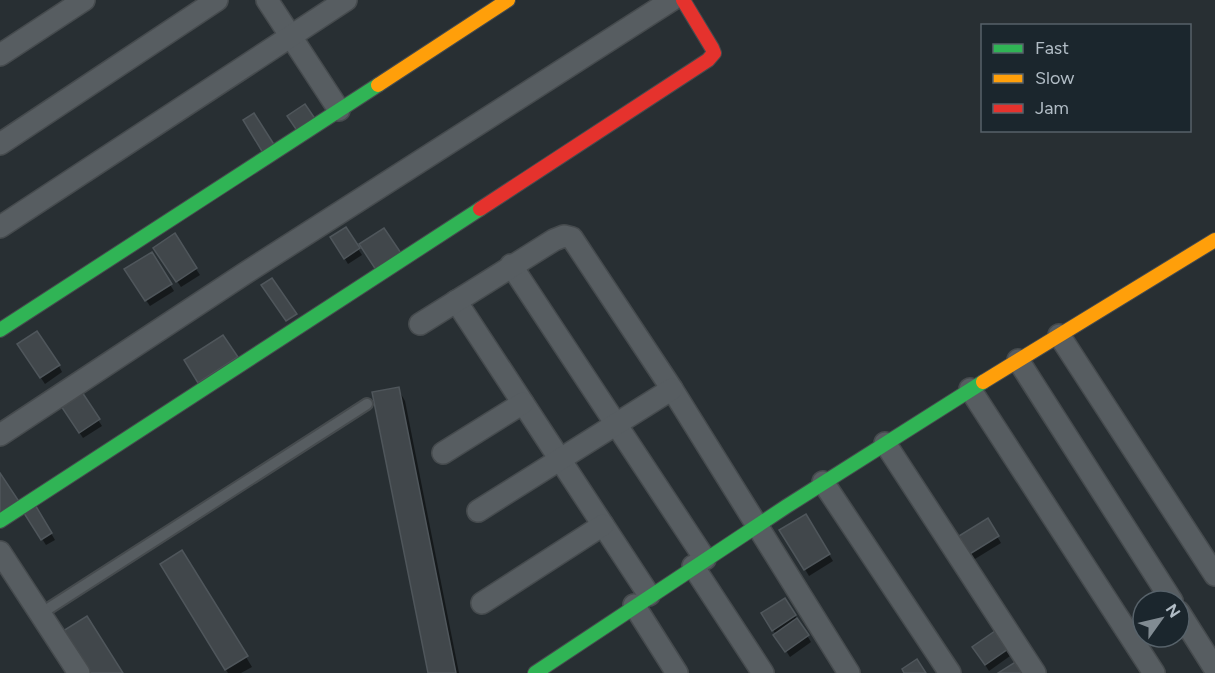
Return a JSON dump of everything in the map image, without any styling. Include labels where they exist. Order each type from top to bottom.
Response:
[{"type":"street","points":[[0,55],[84,0]]},
{"type":"street","points":[[0,144],[217,0]]},
{"type":"street","points":[[267,0],[339,110]]},
{"type":"street","points":[[0,227],[346,0]]},
{"type":"street","points":[[0,330],[508,0]]},
{"type":"street","points":[[0,435],[247,272],[672,0]]},
{"type":"street","points":[[0,521],[708,60],[714,53],[712,48],[683,0]]},
{"type":"street","points":[[420,324],[554,240],[564,236],[572,238],[672,389],[849,673]]},
{"type":"street","points":[[535,673],[563,665],[642,601],[699,562],[970,389],[1215,240]]},
{"type":"street","points":[[511,265],[616,424],[763,673]]},
{"type":"street","points":[[456,301],[603,525],[677,673]]},
{"type":"street","points":[[1059,335],[1215,575]]},
{"type":"street","points":[[1018,360],[1164,589]]},
{"type":"street","points":[[478,511],[672,389]]},
{"type":"street","points":[[970,389],[1154,673]]},
{"type":"street","points":[[443,453],[523,403]]},
{"type":"street","points":[[885,443],[1035,673]]},
{"type":"street","points":[[823,482],[950,673]]},
{"type":"street","points":[[482,603],[603,525]]},
{"type":"street","points":[[0,552],[79,673]]},
{"type":"street","points":[[1191,631],[1215,669]]},
{"type":"lane","points":[[40,614],[367,404]]},
{"type":"building","points":[[305,104],[318,123],[300,135],[287,116]]},
{"type":"building","points":[[254,113],[275,146],[263,153],[243,120]]},
{"type":"building","points":[[346,227],[360,248],[344,259],[330,237]]},
{"type":"building","points":[[384,228],[401,253],[376,270],[359,244]]},
{"type":"building","points":[[175,233],[197,268],[176,282],[153,248]]},
{"type":"building","points":[[152,252],[172,284],[145,301],[124,269]]},
{"type":"building","points":[[272,278],[297,314],[286,321],[261,285]]},
{"type":"building","points":[[37,331],[60,365],[40,378],[17,344]]},
{"type":"building","points":[[223,335],[238,357],[198,383],[184,360]]},
{"type":"building","points":[[399,387],[456,673],[428,673],[372,392]]},
{"type":"building","points":[[82,392],[100,419],[79,433],[61,406]]},
{"type":"building","points":[[0,473],[20,503],[0,516]]},
{"type":"building","points":[[34,503],[52,533],[41,540],[22,510]]},
{"type":"building","points":[[806,514],[830,554],[804,570],[779,530]]},
{"type":"building","points":[[988,518],[999,536],[965,557],[954,539]]},
{"type":"building","points":[[182,550],[248,656],[225,670],[160,564]]},
{"type":"building","points":[[785,598],[796,615],[772,631],[761,613]]},
{"type":"building","points":[[87,616],[123,673],[89,673],[63,631]]},
{"type":"building","points":[[797,618],[809,635],[785,652],[773,635]]},
{"type":"building","points":[[995,631],[1008,649],[985,665],[972,647]]},
{"type":"building","points":[[917,659],[926,673],[904,673],[902,669]]},
{"type":"building","points":[[1017,661],[1025,673],[998,673]]},
{"type":"traffic: fast","points":[[0,330],[378,85]]},
{"type":"traffic: fast","points":[[0,521],[480,209]]},
{"type":"traffic: fast","points":[[535,673],[787,506],[983,382]]},
{"type":"traffic: slow","points":[[378,85],[508,0]]},
{"type":"traffic: slow","points":[[983,382],[1215,240]]},
{"type":"traffic: jam","points":[[480,209],[708,60],[714,53],[712,48],[683,0]]}]
